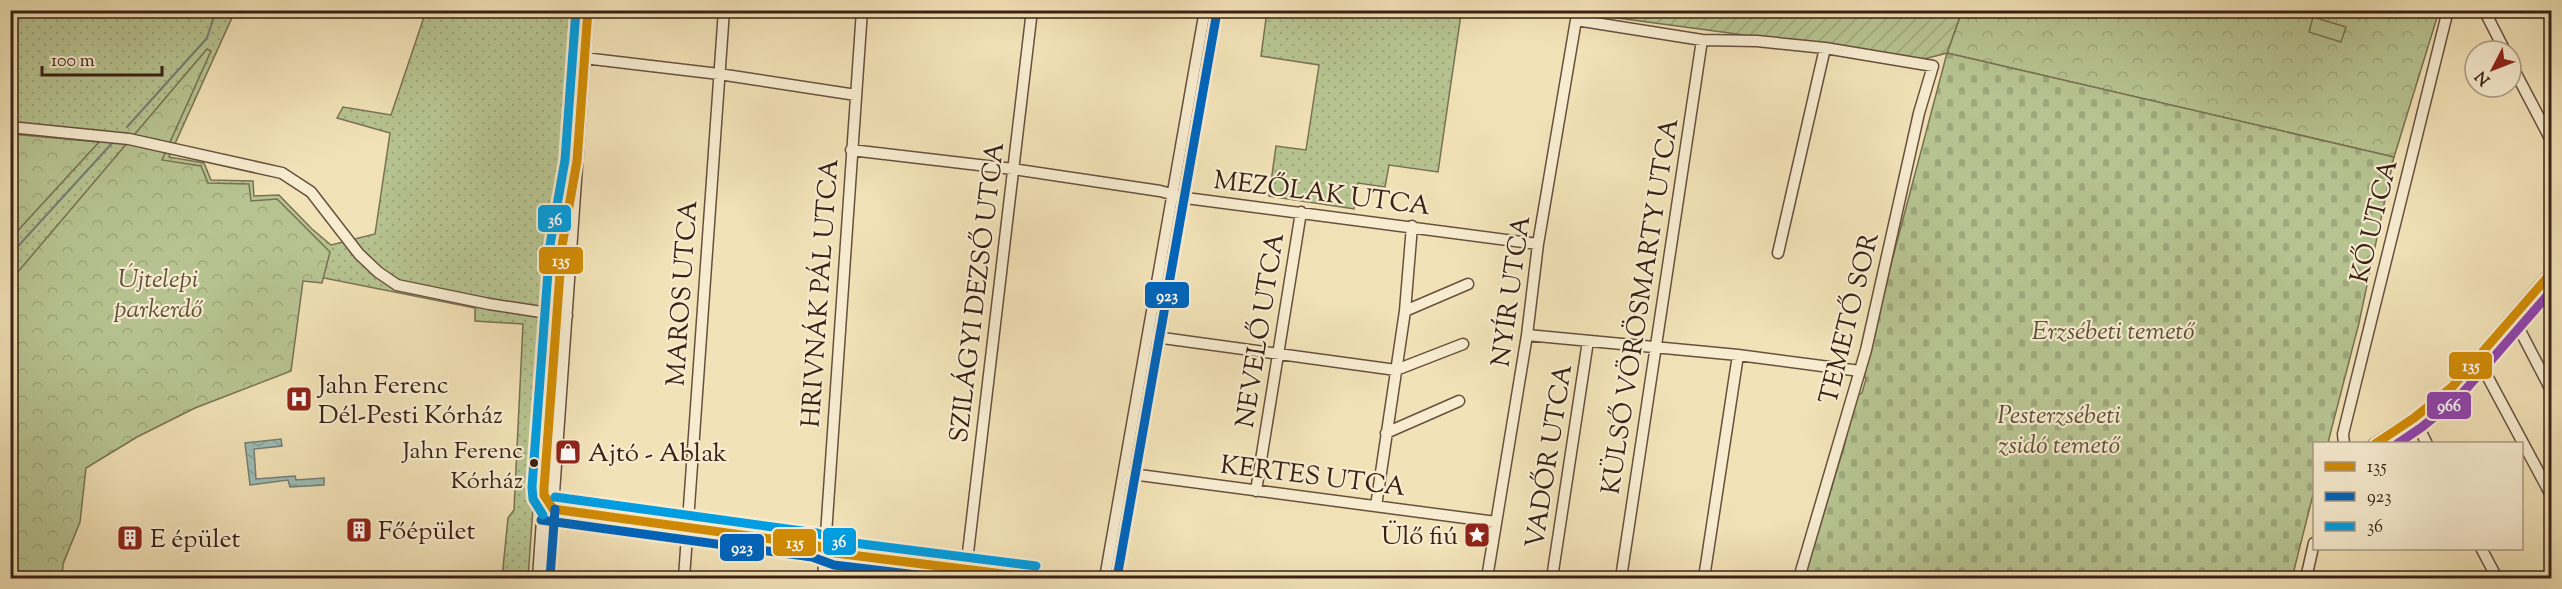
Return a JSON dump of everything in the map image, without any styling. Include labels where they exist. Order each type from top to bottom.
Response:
[{"type":"street","points":[[548,579],[548,509],[544,495],[577,161],[588,10]]},
{"type":"street","name":"MAROS UTCA","points":[[684,579],[724,10]]},
{"type":"street","name":"HRIVNÁK PÁL UTCA","points":[[823,579],[862,10]]},
{"type":"street","name":"SZILÁGYI DEZSŐ UTCA","points":[[966,574],[1032,10]]},
{"type":"street","points":[[1105,579],[1205,10]]},
{"type":"street","name":"KŐ UTCA","points":[[2344,442],[2343,434],[2448,10]]},
{"type":"street","points":[[2484,10],[2499,39]]},
{"type":"street","points":[[1578,15],[1702,40],[1757,40],[1825,48],[1778,253]]},
{"type":"street","name":"NYÍR UTCA","points":[[1487,579],[1527,335],[1538,244],[1578,15]]},
{"type":"street","name":"KÜLSŐ VÖRÖSMARTY UTCA","points":[[1621,579],[1702,40]]},
{"type":"street","name":"TEMETŐ SOR","points":[[1799,579],[1860,371],[1919,113],[1933,66],[1825,48]]},
{"type":"street","points":[[584,58],[719,74],[856,95]]},
{"type":"street","points":[[2523,86],[2552,142]]},
{"type":"street","points":[[10,127],[129,139],[282,174],[311,192],[359,254],[391,282],[410,289],[562,316]]},
{"type":"street","name":"MEZŐLAK UTCA","points":[[851,150],[1013,169],[1186,198],[1538,244]]},
{"type":"street","name":"NEVELŐ UTCA","points":[[1256,491],[1301,212]]},
{"type":"street","points":[[1376,506],[1405,311],[1412,226]]},
{"type":"street","points":[[2377,442],[2442,397],[2478,359],[2551,271]]},
{"type":"street","points":[[1405,311],[1468,284]]},
{"type":"street","points":[[538,579],[548,509],[562,316]]},
{"type":"street","points":[[2513,317],[2552,392]]},
{"type":"street","points":[[1527,335],[1738,355],[1860,371]]},
{"type":"street","points":[[1148,336],[1396,370],[1463,344]]},
{"type":"street","name":"VADŐR UTCA","points":[[1552,579],[1588,341]]},
{"type":"street","points":[[1704,579],[1738,355]]},
{"type":"street","points":[[2478,359],[2523,442]]},
{"type":"street","points":[[1386,434],[1459,400]]},
{"type":"street","points":[[2414,418],[2426,442]]},
{"type":"street","points":[[2523,443],[2552,497]]},
{"type":"street","name":"KERTES UTCA","points":[[1124,473],[1496,522]]},
{"type":"street","points":[[548,509],[814,545],[835,553],[966,574],[1035,579]]},
{"type":"street","points":[[2306,579],[2313,548]]},
{"type":"street","points":[[2482,550],[2497,579]]},
{"type":"green space","points":[[1437,10],[1461,14],[1438,172],[1389,165],[1385,187],[1358,183],[1354,209],[1269,196],[1276,146],[1306,150],[1319,65],[1261,56],[1267,11]]},
{"type":"green space","points":[[1589,10],[1962,11],[1947,53],[1924,59],[1588,14]]},
{"type":"green space","points":[[10,11],[235,11],[169,157],[204,163],[211,180],[253,181],[254,196],[279,195],[331,245],[375,234],[390,133],[337,118],[343,107],[391,115],[426,11],[577,11],[564,197],[552,241],[528,578],[502,578],[508,518],[514,510],[523,324],[475,321],[475,308],[289,271],[95,248],[11,578]]},
{"type":"green space","points":[[1962,11],[2439,11],[2394,157],[1947,53]]},
{"type":"green space","points":[[2313,17],[2346,27],[2341,42],[2309,32]]},
{"type":"green space","name":"Újtelepi parkerdő","points":[[207,49],[211,51],[162,160],[201,166],[208,183],[249,184],[251,201],[277,199],[330,252],[322,283],[303,281],[291,371],[195,408],[137,437],[86,468],[80,522],[63,564],[62,578],[11,578],[11,280]]},
{"type":"green space","name":"Erzsébeti temető","points":[[1947,53],[2394,157],[2359,323],[2328,442],[2313,442],[2313,495],[2292,578],[1801,578],[1809,562],[1845,443],[1855,396],[1862,393],[1866,379],[1862,374]]},
{"type":"green space","points":[[11,134],[99,142],[11,238]]},
{"type":"water","points":[[281,439],[282,446],[254,449],[256,479],[295,476],[296,480],[324,478],[324,485],[290,487],[288,480],[250,485],[245,443]]},
{"type":"waterway","points":[[127,127],[207,38],[216,10]]},
{"type":"waterway","points":[[10,255],[114,141]]},
{"type":"transit line","name":"36","points":[[543,515],[533,499],[532,487],[550,245],[565,160],[576,10]]},
{"type":"transit line","name":"135","points":[[553,509],[544,495],[544,488],[562,246],[577,161],[588,10]]},
{"type":"transit line","name":"923","points":[[1117,578],[1217,12]]},
{"type":"transit line","name":"135","points":[[2378,442],[2414,418],[2452,387],[2552,272]]},
{"type":"transit line","name":"966","points":[[2400,442],[2460,396],[2552,290]]},
{"type":"transit line","name":"36","points":[[555,497],[817,533],[838,541],[1036,566]]},
{"type":"transit line","name":"135","points":[[553,509],[815,545],[835,553],[1035,578]]},
{"type":"transit line","name":"923","points":[[550,578],[555,509]]},
{"type":"transit line","name":"923","points":[[541,520],[812,557],[834,565],[942,578]]},
{"type":"place","name":"Jahn Ferenc Dél-Pesti Kórház","points":[[299,399]]},
{"type":"place","name":"Ajtó - Ablak","points":[[568,452]]},
{"type":"place","name":"Jahn Ferenc Kórház","points":[[534,463]]},
{"type":"place","name":"Főépület","points":[[359,530]]},
{"type":"place","name":"Ülő fiú","points":[[1477,535]]},
{"type":"place","name":"E épület","points":[[130,538]]},
{"type":"park label","name":"Pesterzsébeti zsidó temető","points":[[2059,429]]}]
